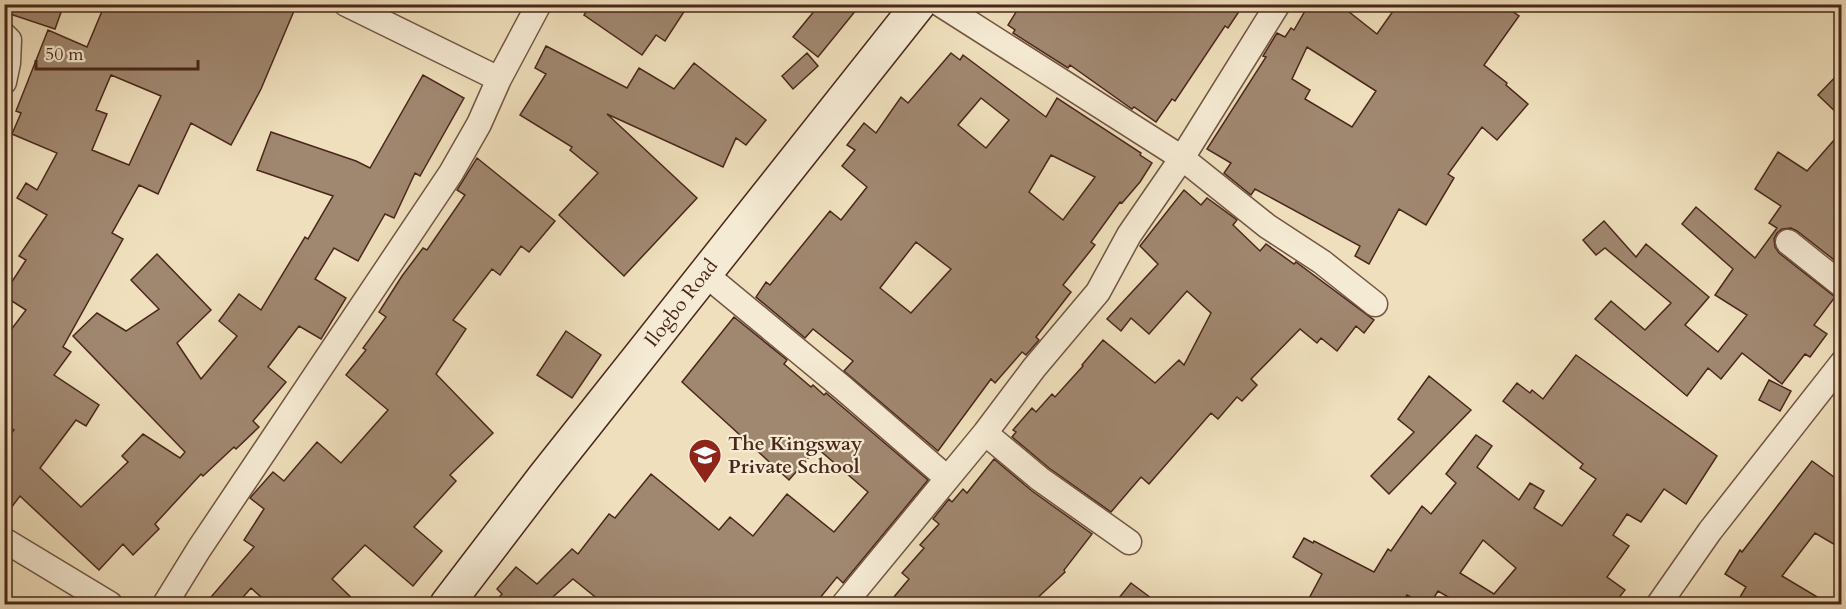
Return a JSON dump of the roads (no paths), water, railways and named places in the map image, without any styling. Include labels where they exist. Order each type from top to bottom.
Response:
[{"type":"main road","name":"Ilogbo Road","points":[[447,604],[551,468],[919,4]]},
{"type":"street","points":[[346,4],[499,79]]},
{"type":"street","points":[[165,604],[451,173],[479,124],[499,79],[539,4]]},
{"type":"street","points":[[940,4],[1182,158],[1267,226],[1322,262],[1375,304]]},
{"type":"street","points":[[844,604],[985,434],[1034,368],[1098,292],[1129,235],[1182,158],[1278,4]]},
{"type":"street","points":[[4,35],[9,40],[4,82]]},
{"type":"street","points":[[1788,242],[1842,285]]},
{"type":"street","points":[[705,274],[947,478]]},
{"type":"street","points":[[1659,604],[1710,531],[1842,363]]},
{"type":"street","points":[[985,434],[1040,479],[1130,542]]},
{"type":"street","points":[[4,540],[110,604]]},
{"type":"place","name":"The Kingsway Private School","points":[[705,484]]}]
